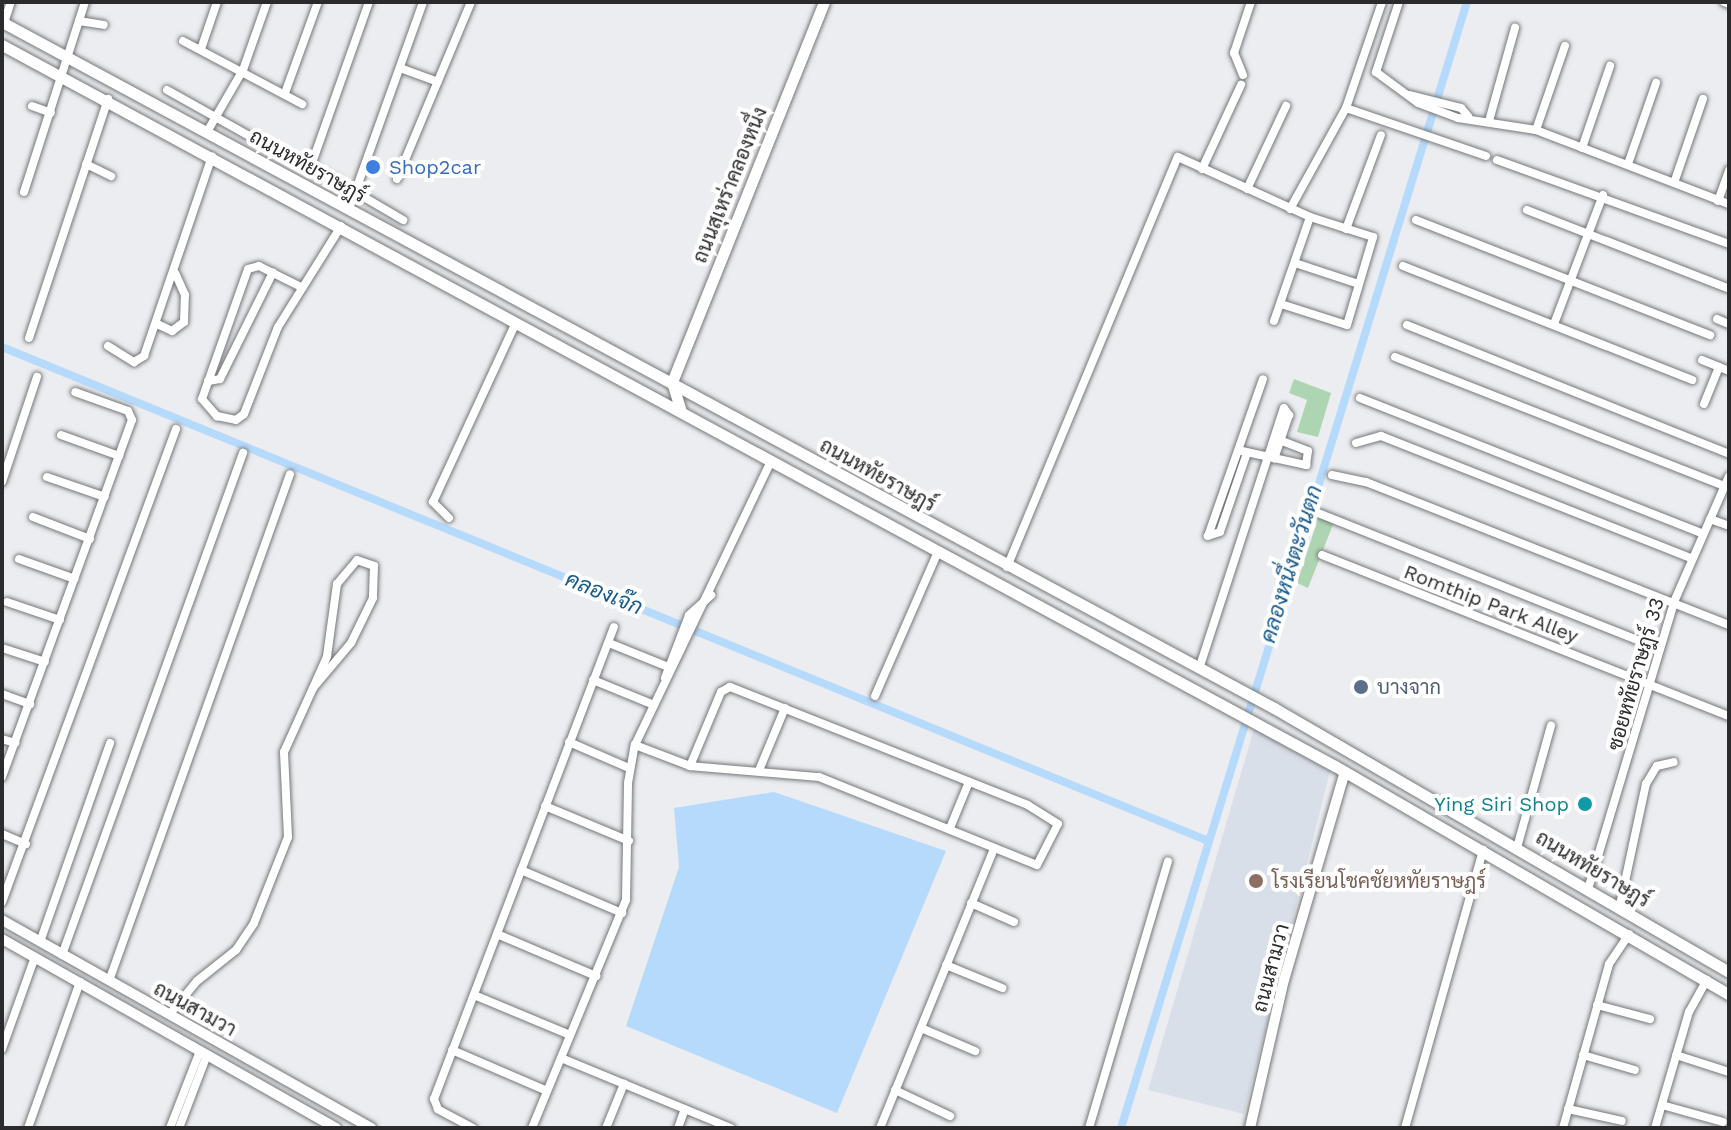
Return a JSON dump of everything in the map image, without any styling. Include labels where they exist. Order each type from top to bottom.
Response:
[{"type":"main road","name":"ถนนสุเหร่าคลองหนึ่ง","points":[[672,382],[824,2]]},
{"type":"main road","name":"ถนนหทัยราษฎร์","points":[[3,22],[672,382],[1007,567],[1231,684],[1518,844],[1729,972]]},
{"type":"main road","name":"ถนนหทัยราษฎร์","points":[[3,47],[212,155],[1267,729],[1578,903],[1729,994]]},
{"type":"main road","points":[[643,391],[672,382],[681,412]]},
{"type":"main road","points":[[1578,903],[1589,886]]},
{"type":"main road","points":[[1629,934],[1640,918]]},
{"type":"street","points":[[3,22],[11,2]]},
{"type":"street","points":[[24,192],[85,2]]},
{"type":"street","points":[[201,49],[217,2]]},
{"type":"street","points":[[207,132],[243,70],[267,2]]},
{"type":"street","points":[[285,93],[318,2]]},
{"type":"street","points":[[369,2],[311,166],[403,220]]},
{"type":"street","points":[[349,209],[423,2]]},
{"type":"street","points":[[397,179],[471,2]]},
{"type":"street","points":[[1243,75],[1234,53],[1251,2]]},
{"type":"street","points":[[1290,209],[1346,108],[1382,2]]},
{"type":"street","points":[[1399,2],[1376,72],[1409,95],[1458,118],[1468,116],[1536,130],[1729,204]]},
{"type":"street","points":[[79,21],[104,25]]},
{"type":"street","points":[[1489,121],[1515,28]]},
{"type":"street","points":[[183,41],[243,70],[302,104]]},
{"type":"street","points":[[1536,130],[1565,46]]},
{"type":"street","points":[[1582,148],[1610,66]]},
{"type":"street","points":[[400,68],[438,82]]},
{"type":"street","points":[[1628,164],[1656,83]]},
{"type":"street","points":[[1202,169],[1241,85]]},
{"type":"street","points":[[167,90],[278,152]]},
{"type":"street","points":[[29,338],[108,99]]},
{"type":"street","points":[[1419,99],[1461,108],[1468,116]]},
{"type":"street","points":[[1674,183],[1703,99]]},
{"type":"street","points":[[32,106],[51,113]]},
{"type":"street","points":[[1247,189],[1286,106]]},
{"type":"street","points":[[1346,108],[1486,156]]},
{"type":"street","points":[[1346,229],[1381,135]]},
{"type":"street","points":[[108,346],[140,361],[157,324],[212,155]]},
{"type":"street","points":[[1007,567],[1178,157],[1290,209],[1373,237],[1347,325],[1281,304]]},
{"type":"street","points":[[1497,160],[1603,195],[1729,244]]},
{"type":"street","points":[[86,164],[111,176]]},
{"type":"street","points":[[1718,201],[1729,170]]},
{"type":"street","points":[[1554,324],[1603,195]]},
{"type":"street","points":[[1527,210],[1727,288]]},
{"type":"street","points":[[1274,321],[1310,217]]},
{"type":"street","points":[[1416,220],[1710,335]]},
{"type":"street","points":[[301,287],[273,272],[248,269],[202,399],[207,409],[241,418],[301,287],[341,226]]},
{"type":"street","points":[[1295,263],[1359,284]]},
{"type":"street","points":[[1403,266],[1692,380]]},
{"type":"street","points":[[157,324],[172,331],[184,322],[185,295],[175,272]]},
{"type":"street","points":[[208,381],[220,379],[273,272]]},
{"type":"street","points":[[1717,319],[1729,324]]},
{"type":"street","points":[[449,518],[433,502],[516,322]]},
{"type":"street","points":[[1407,325],[1729,454]]},
{"type":"street","points":[[1395,357],[1724,486]]},
{"type":"street","points":[[1702,360],[1729,371]]},
{"type":"street","points":[[1704,404],[1719,367]]},
{"type":"street","points":[[2,482],[37,377]]},
{"type":"street","points":[[1247,453],[1220,532],[1208,536],[1263,379]]},
{"type":"street","points":[[2,777],[105,497],[131,413],[75,392]]},
{"type":"street","points":[[1360,398],[1703,534]]},
{"type":"street","points":[[1199,669],[1281,408],[1289,415],[1274,459]]},
{"type":"street","points":[[2,902],[26,844],[176,429]]},
{"type":"street","points":[[61,435],[119,456]]},
{"type":"street","points":[[1356,443],[1381,436],[1690,558]]},
{"type":"street","points":[[1236,449],[1263,459],[1301,467],[1309,456],[1280,440]]},
{"type":"street","points":[[62,955],[243,453]]},
{"type":"street","points":[[532,1128],[622,913],[629,841],[629,768],[635,745],[693,617],[713,593],[771,461]]},
{"type":"street","points":[[109,981],[290,474]]},
{"type":"street","points":[[1332,475],[1366,482],[1729,625]]},
{"type":"street","name":"ซอยหทัยราษฎร์ 33","points":[[1589,886],[1674,602],[1690,558],[1729,476]]},
{"type":"street","points":[[47,477],[105,497]]},
{"type":"street","points":[[1318,513],[1660,649]]},
{"type":"street","points":[[33,517],[90,539]]},
{"type":"street","points":[[1710,519],[1729,526]]},
{"type":"street","points":[[875,696],[938,552]]},
{"type":"street","name":"Romthip Park Alley","points":[[1322,555],[1729,716]]},
{"type":"street","points":[[19,559],[75,579]]},
{"type":"street","points":[[169,1015],[197,981],[236,950],[254,923],[288,837],[284,752],[327,656],[337,584],[351,564],[366,560],[377,584],[366,616],[313,688]]},
{"type":"street","points":[[7,602],[60,620]]},
{"type":"street","points":[[473,1128],[433,1105],[614,627]]},
{"type":"street","points":[[609,643],[670,668]]},
{"type":"street","points":[[2,648],[45,662]]},
{"type":"street","points":[[593,680],[654,705]]},
{"type":"street","points":[[635,745],[690,766],[760,768],[819,777],[1041,864],[1057,820],[785,708],[723,688],[690,766]]},
{"type":"street","points":[[2,694],[30,704]]},
{"type":"street","points":[[760,768],[785,708]]},
{"type":"street","points":[[1518,844],[1551,726]]},
{"type":"street","points":[[2,739],[15,743]]},
{"type":"street","points":[[569,742],[629,768]]},
{"type":"street","points":[[40,942],[110,743]]},
{"type":"street","points":[[1620,905],[1646,784],[1657,766],[1674,762]]},
{"type":"street","name":"ถนนสามวา","points":[[1250,1128],[1284,980],[1345,772]]},
{"type":"street","points":[[950,828],[969,782]]},
{"type":"street","points":[[545,806],[629,841]]},
{"type":"street","points":[[2,834],[26,844]]},
{"type":"street","points":[[880,1128],[994,848]]},
{"type":"street","points":[[1405,1128],[1483,850]]},
{"type":"street","points":[[1089,1128],[1168,861]]},
{"type":"street","points":[[521,870],[622,913]]},
{"type":"street","points":[[971,903],[1014,922]]},
{"type":"street","name":"ถนนสามวา","points":[[2,920],[371,1128]]},
{"type":"street","points":[[497,934],[596,976]]},
{"type":"street","points":[[1563,1128],[1609,964],[1629,934]]},
{"type":"street","name":"ถนนสามวา","points":[[2,939],[336,1128]]},
{"type":"street","points":[[2,1049],[35,957]]},
{"type":"street","points":[[946,965],[1002,988]]},
{"type":"street","points":[[1655,1128],[1676,1055],[1707,980]]},
{"type":"street","points":[[28,1128],[80,982]]},
{"type":"street","points":[[474,995],[570,1035]]},
{"type":"street","points":[[1597,1005],[1650,1019]]},
{"type":"street","points":[[921,1028],[975,1051]]},
{"type":"street","points":[[452,1050],[547,1091]]},
{"type":"street","points":[[170,1128],[204,1053]]},
{"type":"street","points":[[179,1128],[204,1053]]},
{"type":"street","points":[[1583,1055],[1635,1070]]},
{"type":"street","points":[[1676,1055],[1729,1072]]},
{"type":"street","points":[[561,1058],[731,1128]]},
{"type":"street","points":[[268,1090],[276,1075]]},
{"type":"street","points":[[606,1128],[624,1084]]},
{"type":"street","points":[[895,1090],[950,1116]]},
{"type":"street","points":[[1662,1105],[1723,1122]]},
{"type":"street","points":[[678,1128],[685,1109]]},
{"type":"street","points":[[1568,1109],[1622,1121]]},
{"type":"shaded area","name":"โรงเรียนโชคชัยหทัยราษฎร์","points":[[1254,729],[1330,771],[1244,1114],[1148,1090]]},
{"type":"green space","points":[[1294,379],[1331,393],[1318,437],[1297,432],[1307,400],[1289,393]]},
{"type":"green space","points":[[1319,516],[1334,522],[1308,588],[1297,583]]},
{"type":"water","points":[[774,792],[946,851],[837,1113],[626,1026],[679,867],[674,808]]},
{"type":"waterway","name":"คลองหนึ่งตะวันตก","points":[[1121,1128],[1467,2]]},
{"type":"waterway","name":"คลองเจ๊ก","points":[[2,347],[1206,840]]},
{"type":"place","name":"Shop2car","points":[[373,167]]},
{"type":"place","name":"บางจาก","points":[[1361,687]]},
{"type":"place","name":"Ying Siri Shop","points":[[1585,804]]},
{"type":"place","name":"โรงเรียนโชคชัยหทัยราษฎร์","points":[[1256,881]]}]
